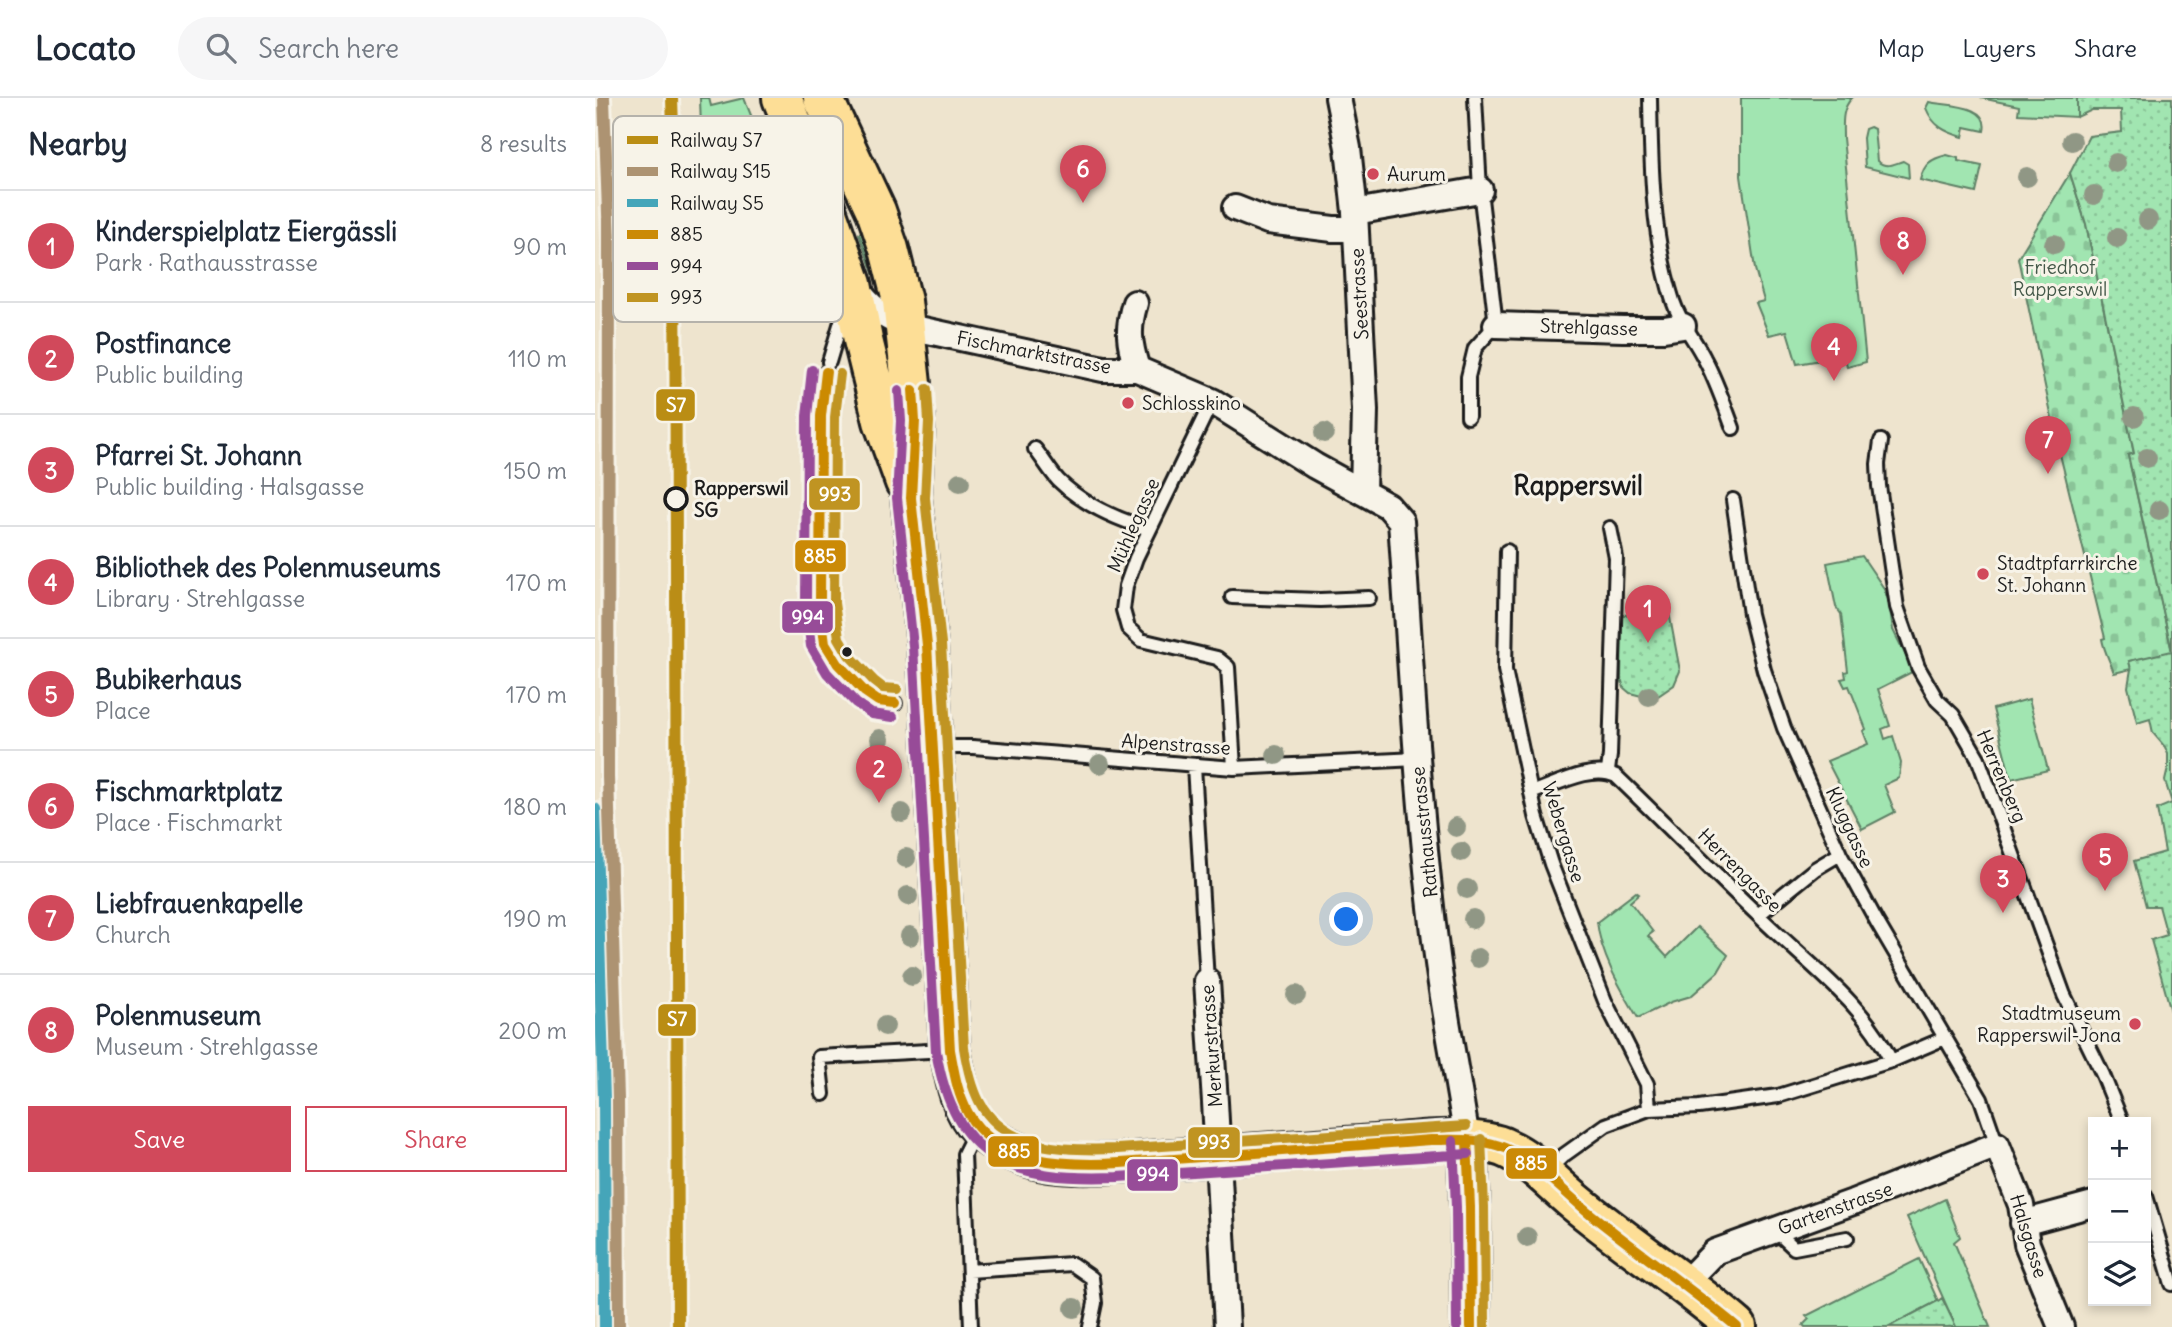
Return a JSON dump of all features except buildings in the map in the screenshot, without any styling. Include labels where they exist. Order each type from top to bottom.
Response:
[{"type":"main road","points":[[782,98],[789,116]]},
{"type":"main road","points":[[823,98],[831,116]]},
{"type":"main road","points":[[843,141],[876,211],[902,301],[915,421],[911,498],[927,645],[950,1050],[961,1098],[978,1127],[1007,1148],[1049,1162],[1099,1163],[1217,1157],[1403,1142],[1467,1140],[1502,1147],[1531,1162],[1573,1201],[1683,1285],[1722,1319]]},
{"type":"main road","points":[[843,258],[852,284],[883,421],[911,498]]},
{"type":"main road","points":[[1467,1140],[1471,1207],[1471,1327]]},
{"type":"street","name":"Seestrasse","points":[[1338,98],[1348,148],[1355,220],[1366,410],[1363,491]]},
{"type":"street","points":[[1235,208],[1268,222],[1333,229],[1355,220],[1480,190]]},
{"type":"street","name":"Fischmarktstrasse","points":[[852,284],[880,315],[905,326],[1103,369],[1137,369],[1212,401],[1315,466],[1388,506],[1401,521]]},
{"type":"street","points":[[1135,303],[1129,320],[1129,345],[1137,369]]},
{"type":"street","name":"Strehlgasse","points":[[1496,325],[1650,329],[1683,326]]},
{"type":"street","name":"Rathausstrasse","points":[[1401,521],[1417,758],[1437,958],[1467,1140]]},
{"type":"street","name":"Merkurstrasse","points":[[1206,981],[1227,1327]]},
{"type":"street","name":"Halsgasse","points":[[1997,1145],[2021,1205],[2027,1244],[2061,1327]]},
{"type":"street","name":"Gartenstrasse","points":[[1683,1285],[1715,1252],[1853,1202],[1997,1145]]},
{"type":"street","points":[[2023,1223],[2088,1205]]},
{"type":"lane","points":[[1468,417],[1468,377],[1475,348],[1496,325],[1480,190],[1475,98]]},
{"type":"lane","points":[[1650,98],[1651,170],[1658,231],[1673,302],[1683,326],[1714,375],[1733,428]]},
{"type":"lane","points":[[843,315],[852,284]]},
{"type":"lane","points":[[841,322],[828,367],[821,416],[820,604],[825,643],[830,655],[865,692],[878,701],[895,703]]},
{"type":"lane","name":"Mühlegasse","points":[[1212,401],[1149,529],[1126,586],[1123,610],[1128,628],[1141,640],[1217,658],[1228,667],[1234,768]]},
{"type":"lane","name":"Herrenberg","points":[[1881,441],[1879,486],[1897,607],[1918,667],[1937,700],[1953,715],[1978,758],[2064,995],[2121,1117]]},
{"type":"lane","points":[[1035,449],[1057,479],[1079,497],[1119,520],[1149,529]]},
{"type":"lane","name":"Kluggasse","points":[[1733,500],[1750,614],[1764,670],[1784,728],[1840,854],[1981,1099],[1997,1145]]},
{"type":"lane","points":[[1531,793],[1593,772],[1608,771],[1616,558],[1610,528]]},
{"type":"lane","name":"Webergasse","points":[[1507,551],[1505,670],[1536,816],[1551,864],[1605,1001],[1647,1084],[1649,1109]]},
{"type":"lane","points":[[1232,597],[1320,600],[1369,598]]},
{"type":"lane","name":"Alpenstrasse","points":[[932,747],[973,747],[1234,768],[1417,758]]},
{"type":"lane","name":"Merkurstrasse","points":[[1194,766],[1206,981]]},
{"type":"lane","name":"Herrengasse","points":[[1608,771],[1860,1011],[1881,1038],[1891,1061]]},
{"type":"lane","points":[[1758,915],[1815,869],[1840,854]]},
{"type":"lane","points":[[1544,1174],[1564,1155],[1606,1125],[1649,1109],[1699,1107],[1778,1096],[1891,1061],[1945,1038]]},
{"type":"lane","points":[[823,1094],[819,1057],[950,1050]]},
{"type":"lane","points":[[971,1327],[964,1154],[978,1127]]},
{"type":"lane","points":[[2151,1213],[2172,1284]]},
{"type":"lane","points":[[1775,1230],[1794,1248],[1847,1238]]},
{"type":"lane","points":[[968,1270],[1072,1264],[1092,1279],[1095,1303],[1090,1327]]},
{"type":"green space","points":[[700,98],[709,98],[711,106],[744,98],[751,116],[701,116]]},
{"type":"green space","points":[[1741,98],[1852,98],[1844,112],[1843,138],[1866,362],[1847,367],[1845,356],[1797,364],[1787,331],[1769,335],[1756,303],[1764,301],[1755,269],[1741,176]]},
{"type":"green space","points":[[1981,98],[2077,98],[2077,117],[2018,114],[2019,106]]},
{"type":"green space","points":[[2077,98],[2172,98],[2172,651],[2128,455],[2134,453],[2086,224],[2070,173],[2089,136],[2122,132],[2121,110],[2092,110],[2077,117]]},
{"type":"green space","points":[[1929,102],[1974,111],[1984,122],[1984,131],[1965,127],[1963,137],[1945,130],[1936,124],[1929,114],[1926,108]]},
{"type":"green space","points":[[1865,129],[1874,129],[1877,161],[1887,165],[1903,161],[1908,164],[1909,178],[1865,167],[1863,138]]},
{"type":"green space","points":[[1947,155],[1958,158],[1958,161],[1982,166],[1976,193],[1920,180],[1929,163]]},
{"type":"green space","name":"Friedhof Rapperswil","points":[[2070,173],[2086,224],[2134,454],[2128,456],[2172,652],[2129,661],[2131,669],[2114,673],[2102,639],[2105,638],[2056,438],[2018,258]]},
{"type":"green space","points":[[865,227],[882,298],[859,234]]},
{"type":"green space","points":[[1862,556],[1883,587],[1889,602],[1893,630],[1912,672],[1878,689],[1890,726],[1882,729],[1885,739],[1893,736],[1901,763],[1899,778],[1884,785],[1895,812],[1862,829],[1827,761],[1868,744],[1863,731],[1866,729],[1849,686],[1845,687],[1841,679],[1846,678],[1845,672],[1848,671],[1841,614],[1836,607],[1827,563]]},
{"type":"green space","points":[[1669,612],[1680,671],[1674,685],[1658,696],[1649,698],[1630,693],[1624,688],[1621,678],[1622,615]]},
{"type":"green space","points":[[2172,651],[2172,803],[2165,781],[2168,754],[2153,733],[2150,719],[2137,723],[2128,687],[2131,669],[2129,661]]},
{"type":"green space","points":[[2029,699],[2048,770],[2011,779],[1993,709]]},
{"type":"green space","points":[[2172,803],[2172,1015],[2151,940],[2167,935],[2159,906],[2146,906],[2134,861],[2165,852],[2157,809]]},
{"type":"green space","points":[[1636,892],[1639,894],[1630,902],[1653,932],[1648,936],[1667,957],[1697,927],[1728,955],[1718,972],[1691,996],[1671,1002],[1638,1018],[1607,960],[1597,922]]},
{"type":"green space","points":[[1945,1199],[1960,1237],[1954,1242],[1990,1327],[1956,1327],[1907,1217]]},
{"type":"green space","points":[[1919,1259],[1938,1301],[1888,1327],[1803,1325],[1809,1319],[1806,1316]]},
{"type":"green space","points":[[1942,1298],[1956,1327],[1888,1327],[1938,1301]]},
{"type":"rail line","name":"S15","points":[[604,98],[609,242],[608,777],[618,1099],[619,1327]]},
{"type":"rail line","name":"S7","points":[[672,98],[673,116]]},
{"type":"rail line","name":"S7","points":[[675,322],[678,1327]]},
{"type":"rail line","name":"S5","points":[[595,809],[604,1099],[605,1327]]},
{"type":"transit line","name":"994","points":[[812,370],[807,416],[806,604],[811,646],[827,673],[856,703],[872,714],[893,717]]},
{"type":"transit line","name":"885","points":[[826,372],[821,416],[820,604],[825,643],[838,664],[865,692],[878,701],[895,703]]},
{"type":"transit line","name":"993","points":[[840,374],[835,417],[834,603],[839,638],[849,655],[874,681],[883,688],[897,689]]},
{"type":"transit line","name":"993","points":[[927,389],[929,422],[925,498],[941,644],[964,1048],[974,1088],[990,1118],[1021,1139],[1059,1148],[1078,1149],[1117,1149],[1466,1126]]},
{"type":"transit line","name":"885","points":[[913,390],[915,421],[911,498],[927,645],[950,1050],[961,1098],[981,1130],[997,1143],[1015,1152],[1035,1159],[1078,1164],[1431,1140],[1468,1140],[1496,1145],[1529,1161],[1593,1216],[1737,1327]]},
{"type":"transit line","name":"994","points":[[899,391],[901,421],[897,498],[913,646],[936,1051],[945,1089],[958,1119],[975,1141],[995,1158],[1048,1175],[1118,1177],[1468,1154]]},
{"type":"transit line","name":"993","points":[[1481,1139],[1485,1327]]},
{"type":"transit line","name":"885","points":[[1467,1140],[1471,1327]]},
{"type":"transit line","name":"994","points":[[1453,1141],[1457,1327]]},
{"type":"place","name":"Aurum","points":[[1373,174]]},
{"type":"place","name":"Fischmarktplatz","points":[[1083,203]]},
{"type":"place","name":"Polenmuseum","points":[[1903,275]]},
{"type":"place","name":"Bibliothek des Polenmuseums","points":[[1834,381]]},
{"type":"place","name":"Schlosskino","points":[[1128,403]]},
{"type":"place","name":"Liebfrauenkapelle","points":[[2048,474]]},
{"type":"place","name":"Rapperswil SG","points":[[676,499]]},
{"type":"place","name":"Stadtpfarrkirche St. Johann","points":[[1983,574]]},
{"type":"place","name":"Kinderspielplatz Eiergässli","points":[[1648,643]]},
{"type":"place","name":"Postfinance","points":[[879,803]]},
{"type":"place","name":"Bubikerhaus","points":[[2105,891]]},
{"type":"place","name":"Pfarrei St. Johann","points":[[2003,913]]},
{"type":"place","name":"Stadtmuseum Rapperswil-Jona","points":[[2135,1024]]},
{"type":"district","name":"Rapperswil","points":[[1578,485]]}]
